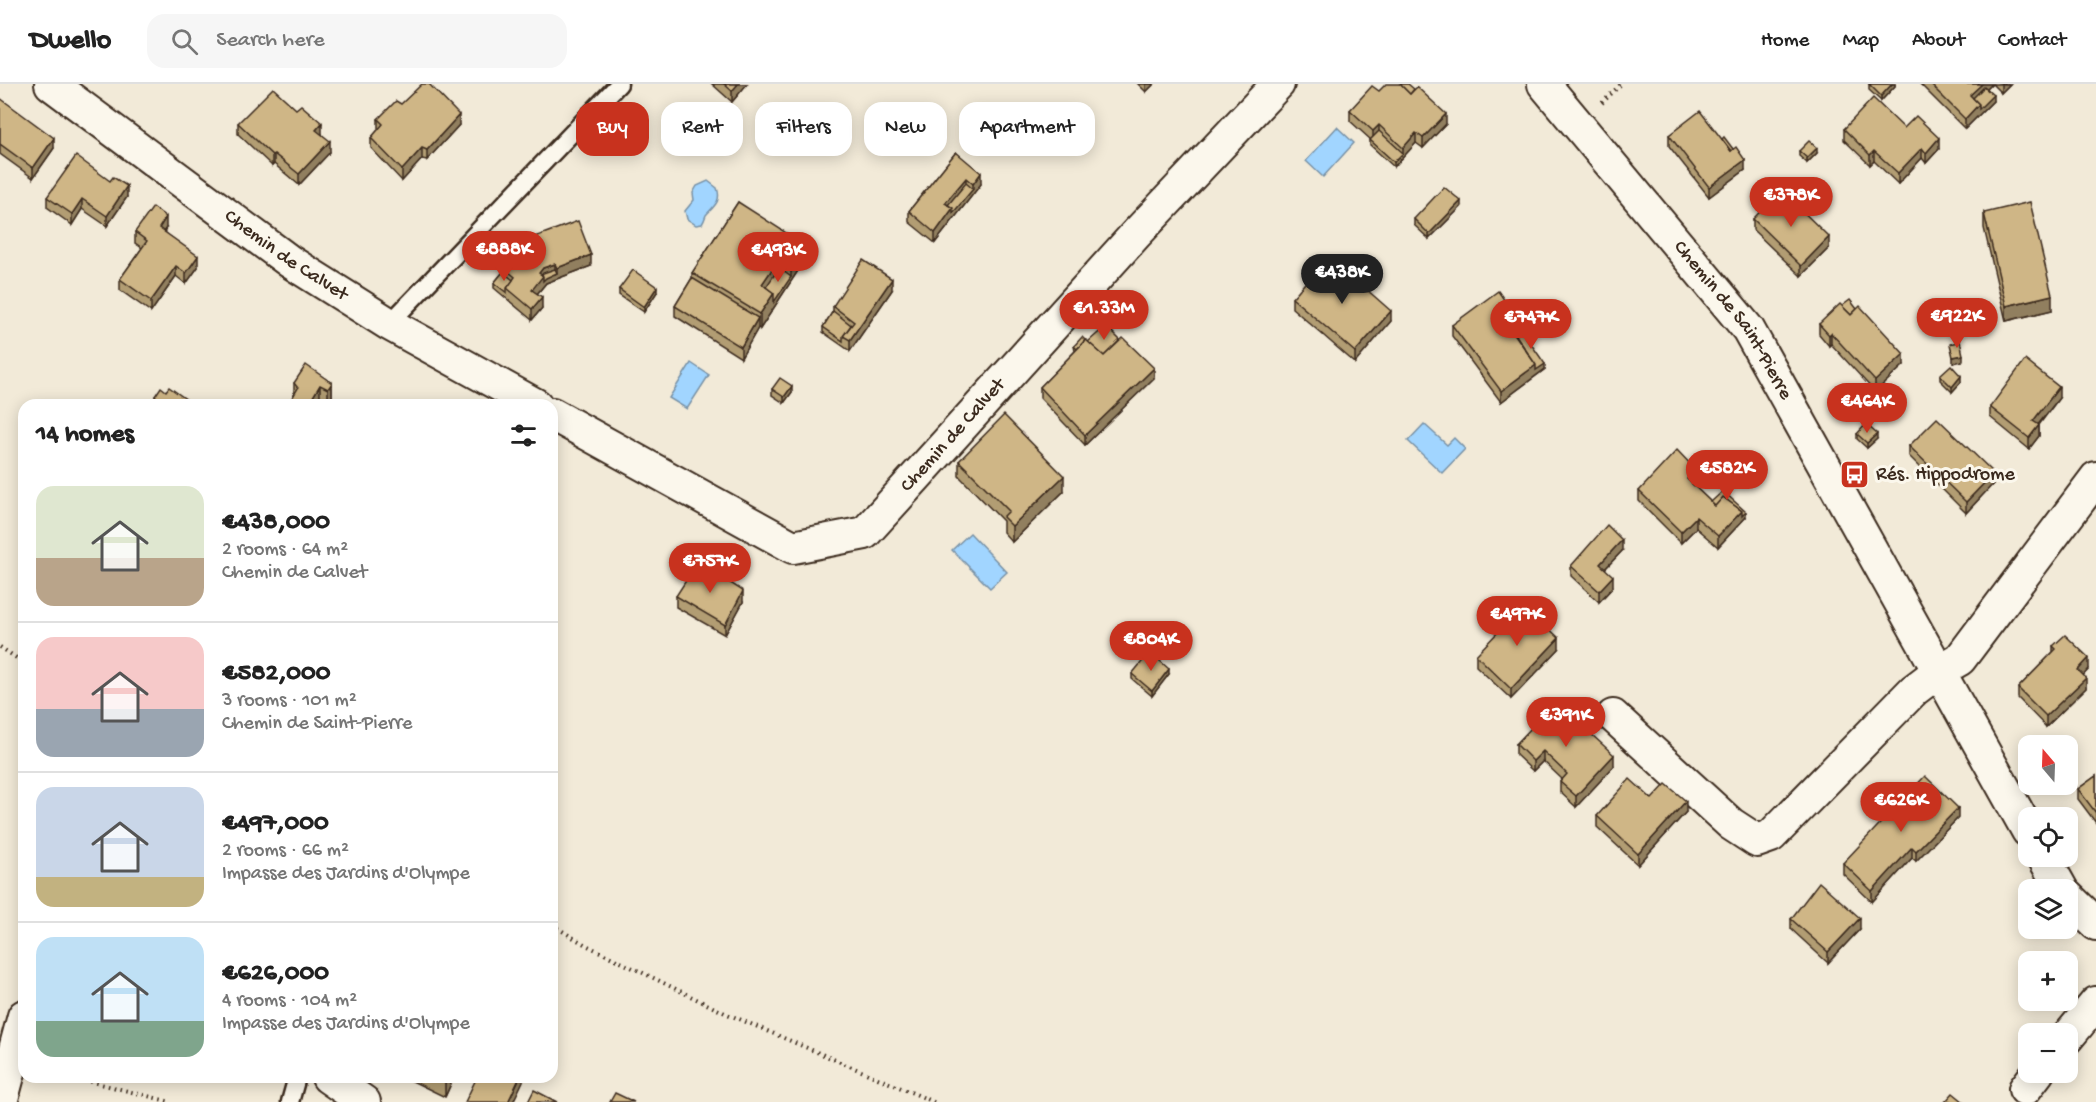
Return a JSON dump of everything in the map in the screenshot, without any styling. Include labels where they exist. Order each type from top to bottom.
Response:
[{"type":"street","name":"Chemin de Calvet","points":[[51,84],[289,261],[389,324],[525,399]]},
{"type":"street","name":"Chemin de Calvet","points":[[558,417],[793,547],[865,533],[1136,234],[1278,84]]},
{"type":"street","name":"Chemin de Saint-Pierre","points":[[1544,84],[1749,329],[2018,813]]},
{"type":"street","points":[[1613,716],[1731,824],[1757,841],[1771,836],[1914,690],[1960,659],[2096,478]]},
{"type":"street","points":[[2078,907],[2096,924]]},
{"type":"street","points":[[2078,1025],[2096,1003]]},
{"type":"street","points":[[1,1102],[17,1034]]},
{"type":"street","points":[[337,1083],[364,1102]]},
{"type":"lane","points":[[389,324],[619,84]]},
{"type":"lane","points":[[290,1102],[295,1083]]},
{"type":"path","points":[[1599,105],[1621,84]]},
{"type":"path","points":[[0,647],[18,659]]},
{"type":"path","points":[[558,929],[586,945],[724,1013],[934,1102]]},
{"type":"path","points":[[97,1083],[171,1102]]},
{"type":"water","points":[[1337,127],[1354,143],[1323,177],[1306,161]]},
{"type":"water","points":[[708,181],[717,188],[718,200],[702,224],[696,225],[687,219],[685,211],[694,200],[693,193],[697,186]]},
{"type":"water","points":[[691,363],[709,375],[687,409],[669,398]]},
{"type":"water","points":[[1424,424],[1447,445],[1454,438],[1465,449],[1442,473],[1408,441]]},
{"type":"water","points":[[970,533],[1007,572],[990,588],[952,550]]},
{"type":"building","points":[[422,84],[429,84],[459,115],[427,150],[422,148],[402,170],[371,138],[383,124],[378,119],[396,101],[401,104]]},
{"type":"building","points":[[724,84],[738,84],[732,91]]},
{"type":"building","points":[[1386,84],[1400,84],[1410,94],[1417,87],[1446,114],[1423,138],[1416,133],[1403,148],[1379,125],[1373,131],[1350,110],[1372,86],[1379,91]]},
{"type":"building","points":[[1400,84],[1408,84],[1414,89],[1410,94]]},
{"type":"building","points":[[1869,84],[1892,84],[1881,96]]},
{"type":"building","points":[[1930,84],[1982,84],[1970,95],[1979,104],[1965,119]]},
{"type":"building","points":[[1984,87],[1993,95],[1979,109],[1979,104],[1973,98]]},
{"type":"building","points":[[273,88],[296,109],[301,105],[322,123],[316,130],[330,141],[299,174],[274,154],[272,155],[238,123]]},
{"type":"building","points":[[0,98],[54,138],[33,168],[0,144]]},
{"type":"building","points":[[1873,98],[1904,128],[1916,116],[1939,138],[1926,153],[1922,148],[1898,173],[1874,151],[1870,155],[1844,129]]},
{"type":"building","points":[[1700,111],[1731,151],[1736,147],[1745,160],[1709,187],[1669,135]]},
{"type":"building","points":[[1379,131],[1403,153],[1394,162],[1370,140]]},
{"type":"building","points":[[1724,137],[1733,149],[1731,151],[1722,139]]},
{"type":"building","points":[[1809,141],[1817,148],[1807,158],[1799,151]]},
{"type":"building","points":[[956,152],[981,173],[973,184],[966,178],[945,203],[953,208],[935,233],[909,211]]},
{"type":"building","points":[[76,156],[110,181],[113,177],[127,186],[107,216],[82,199],[72,214],[47,197]]},
{"type":"building","points":[[966,183],[973,189],[953,213],[953,208],[948,205]]},
{"type":"building","points":[[1444,187],[1461,201],[1429,234],[1414,219]]},
{"type":"building","points":[[1781,190],[1829,237],[1801,266],[1753,219]]},
{"type":"building","points":[[738,202],[805,245],[791,267],[779,259],[762,284],[774,293],[760,314],[692,273]]},
{"type":"building","points":[[2030,202],[2052,295],[2006,306],[1984,213]]},
{"type":"building","points":[[153,207],[166,217],[159,228],[198,256],[186,273],[176,266],[151,301],[120,279],[147,241],[135,232]]},
{"type":"building","points":[[578,221],[591,255],[557,268],[555,264],[543,268],[539,273],[543,276],[532,290],[542,297],[532,309],[507,288],[515,277],[503,267],[524,241]]},
{"type":"building","points":[[1332,259],[1391,311],[1355,352],[1292,298],[1318,268],[1323,271]]},
{"type":"building","points":[[863,260],[892,279],[850,340],[843,336],[854,322],[833,306]]},
{"type":"building","points":[[779,268],[791,277],[774,302],[774,293],[766,287]]},
{"type":"building","points":[[555,269],[557,273],[543,281],[543,273]]},
{"type":"building","points":[[633,270],[657,287],[644,307],[619,289]]},
{"type":"building","points":[[503,272],[513,280],[507,288],[507,293],[494,283]]},
{"type":"building","points":[[692,278],[758,318],[741,347],[675,306]]},
{"type":"building","points":[[1498,291],[1522,325],[1513,332],[1536,365],[1501,391],[1452,325]]},
{"type":"building","points":[[1850,300],[1857,309],[1851,315],[1842,306]]},
{"type":"building","points":[[1840,304],[1851,315],[1860,306],[1904,354],[1875,381],[1831,333],[1829,335],[1819,324]]},
{"type":"building","points":[[833,311],[851,325],[843,336],[843,341],[823,327]]},
{"type":"building","points":[[1106,326],[1120,340],[1104,356],[1088,342]]},
{"type":"building","points":[[1522,331],[1545,364],[1536,370],[1536,365],[1516,335]]},
{"type":"building","points":[[1082,337],[1085,340],[1077,349],[1074,346]]},
{"type":"building","points":[[1123,338],[1154,368],[1085,435],[1040,387],[1086,340],[1104,356]]},
{"type":"building","points":[[1960,341],[1963,355],[1953,357],[1950,344]]},
{"type":"building","points":[[2025,360],[2059,387],[2033,421],[2039,425],[2029,438],[1990,407]]},
{"type":"building","points":[[306,365],[332,383],[328,389],[320,385],[312,399],[292,399],[298,388],[294,383]]},
{"type":"building","points":[[1951,365],[1961,376],[1952,387],[1940,375]]},
{"type":"building","points":[[780,378],[792,386],[784,397],[772,389]]},
{"type":"building","points":[[161,387],[166,391],[169,387],[186,399],[157,399],[155,396]]},
{"type":"building","points":[[1004,415],[1064,476],[1012,526],[1003,517],[1009,511],[959,461]]},
{"type":"building","points":[[1937,418],[1994,473],[1966,502],[1909,446]]},
{"type":"building","points":[[1866,424],[1877,434],[1867,443],[1857,434]]},
{"type":"building","points":[[1677,450],[1696,470],[1687,479],[1715,506],[1723,497],[1742,511],[1718,536],[1696,517],[1681,532],[1639,491]]},
{"type":"building","points":[[1723,491],[1746,512],[1742,516],[1742,511],[1723,497],[1715,506],[1711,502]]},
{"type":"building","points":[[1607,525],[1622,540],[1600,564],[1613,576],[1599,591],[1571,566]]},
{"type":"building","points":[[698,562],[743,591],[725,625],[676,596]]},
{"type":"building","points":[[1524,605],[1559,638],[1511,689],[1476,655]]},
{"type":"building","points":[[2065,635],[2089,658],[2078,670],[2086,678],[2046,716],[2018,688],[2056,649],[2053,646]]},
{"type":"building","points":[[1150,652],[1169,669],[1152,691],[1132,674]]},
{"type":"building","points":[[1556,702],[1614,755],[1576,796],[1560,782],[1567,774],[1543,751],[1533,761],[1516,744]]},
{"type":"building","points":[[1925,776],[1958,808],[1916,851],[1912,847],[1872,891],[1843,863]]},
{"type":"building","points":[[2096,776],[2096,813],[2078,789]]},
{"type":"building","points":[[1630,779],[1652,799],[1666,784],[1686,801],[1638,854],[1597,816]]},
{"type":"building","points":[[1819,882],[1860,918],[1828,952],[1791,919]]},
{"type":"building","points":[[474,1083],[517,1083],[508,1102],[465,1102]]},
{"type":"building","points":[[534,1090],[557,1102],[528,1102]]},
{"type":"building","points":[[615,1093],[634,1102],[610,1102]]},
{"type":"building","points":[[1953,1093],[1964,1102],[1945,1102]]},
{"type":"place","name":"Rés. Hippodrome","points":[[1855,475]]}]
